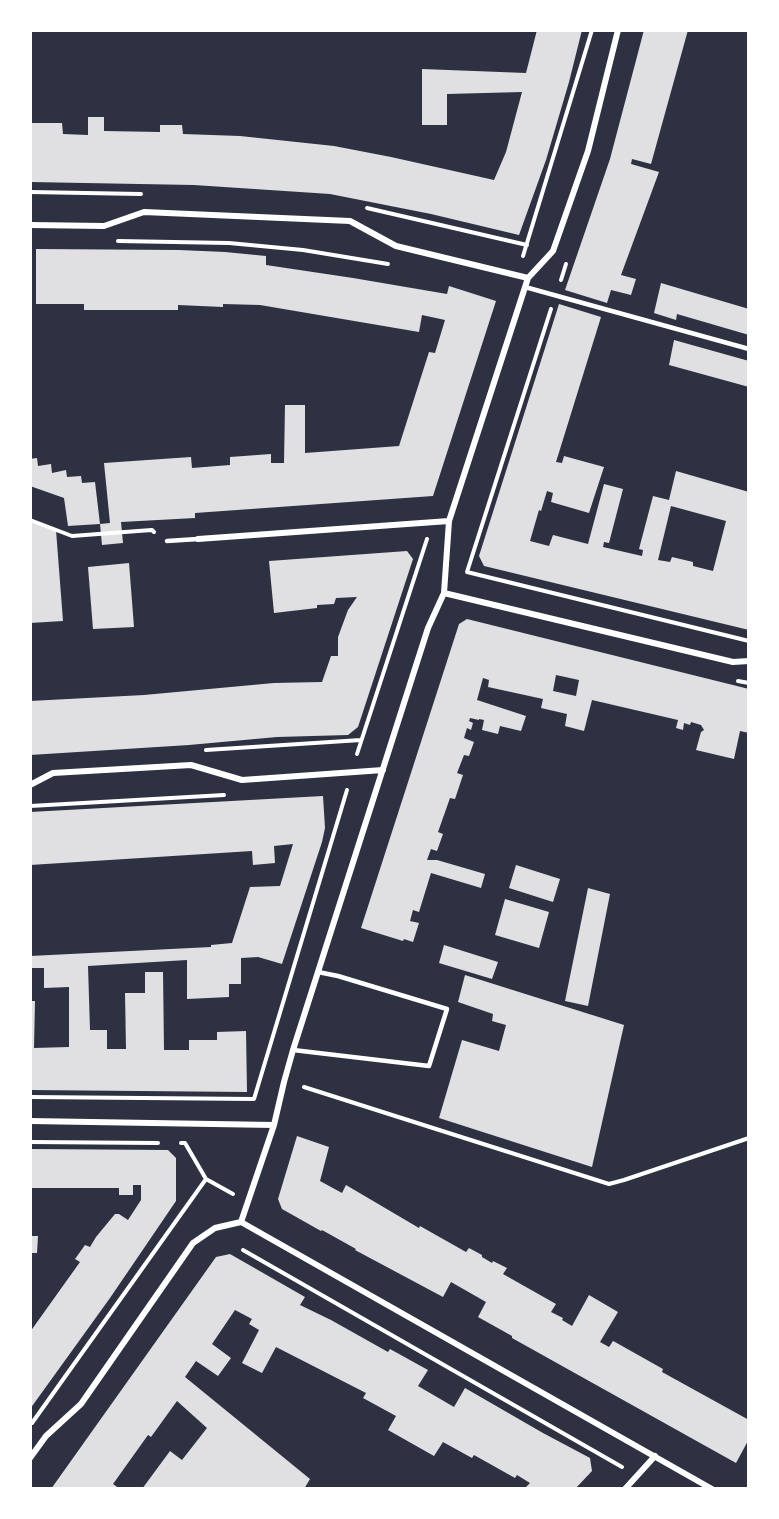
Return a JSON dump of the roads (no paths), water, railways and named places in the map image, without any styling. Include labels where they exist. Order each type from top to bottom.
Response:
[{"type":"street","points":[[241,1222],[274,1125],[284,1082],[318,972],[428,628],[444,593],[449,521],[528,278],[553,250],[588,151],[618,30]]},
{"type":"street","points":[[30,225],[104,226],[144,212],[350,221],[396,246],[528,278]]},
{"type":"street","points":[[198,539],[449,521]]},
{"type":"street","points":[[444,593],[733,662],[749,661]]},
{"type":"street","points":[[30,786],[53,773],[191,765],[242,780],[383,770]]},
{"type":"street","points":[[30,1121],[274,1125]]},
{"type":"street","points":[[30,1458],[46,1436],[81,1404],[193,1243],[215,1228],[241,1222],[712,1489]]},
{"type":"street","points":[[625,1489],[655,1456]]},
{"type":"lane","points":[[525,287],[749,349]]},
{"type":"lane","points":[[167,541],[198,539]]},
{"type":"lane","points":[[294,1050],[429,1066],[447,1009],[318,972]]}]
